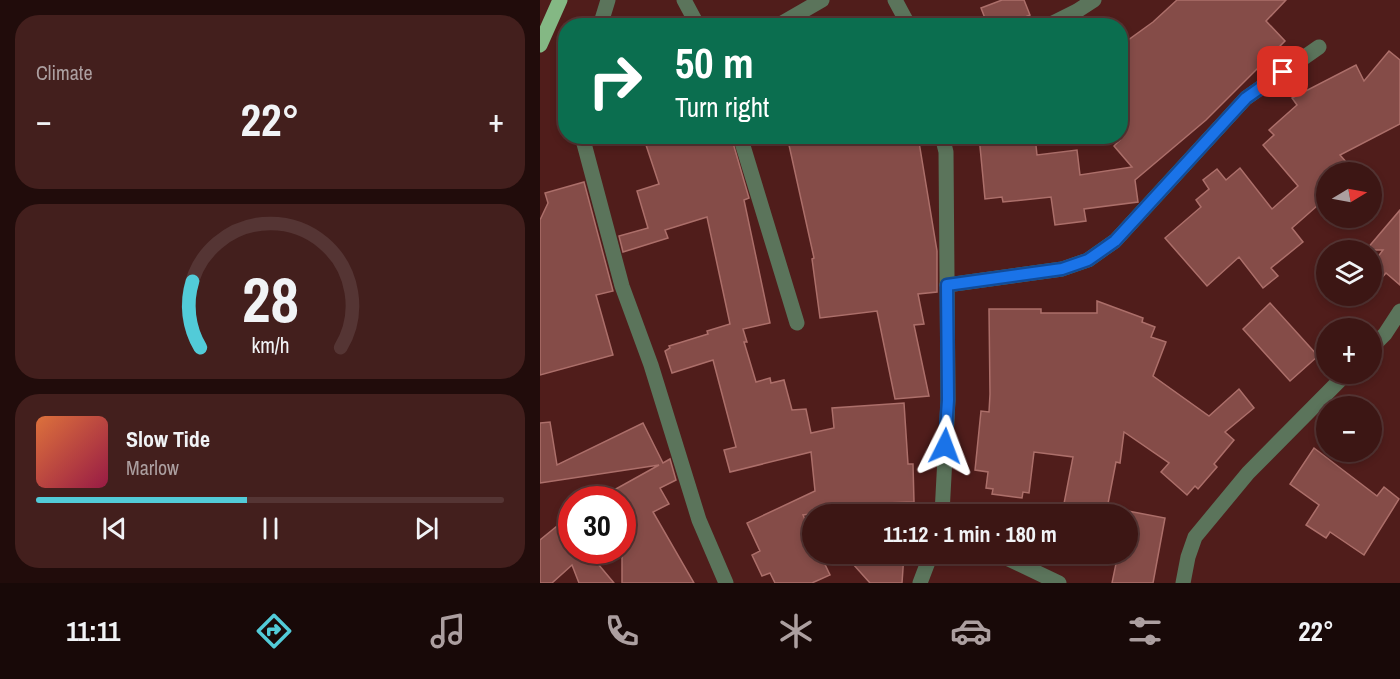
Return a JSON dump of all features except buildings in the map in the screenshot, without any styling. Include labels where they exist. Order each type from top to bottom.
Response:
[{"type":"main road","points":[[540,45],[560,0]]},
{"type":"street","points":[[602,18],[608,0]]},
{"type":"street","points":[[684,0],[694,18]]},
{"type":"street","points":[[791,18],[822,0]]},
{"type":"street","points":[[895,0],[905,18]]},
{"type":"street","points":[[1063,18],[1094,0]]},
{"type":"street","points":[[947,285],[1062,269],[1088,260],[1115,241],[1246,98],[1320,47]]},
{"type":"street","points":[[584,144],[622,286],[651,365],[699,520],[726,583]]},
{"type":"street","points":[[742,144],[797,323]]},
{"type":"street","points":[[943,504],[948,400],[946,152],[944,144]]},
{"type":"street","points":[[1382,337],[1400,311]]},
{"type":"street","points":[[1183,583],[1195,537],[1248,473],[1336,384]]},
{"type":"street","points":[[920,583],[927,564]]},
{"type":"street","points":[[1019,564],[1059,583]]},
{"type":"route","points":[[945,446],[948,400],[947,285],[1062,269],[1088,260],[1115,241],[1246,98],[1283,72]]}]
